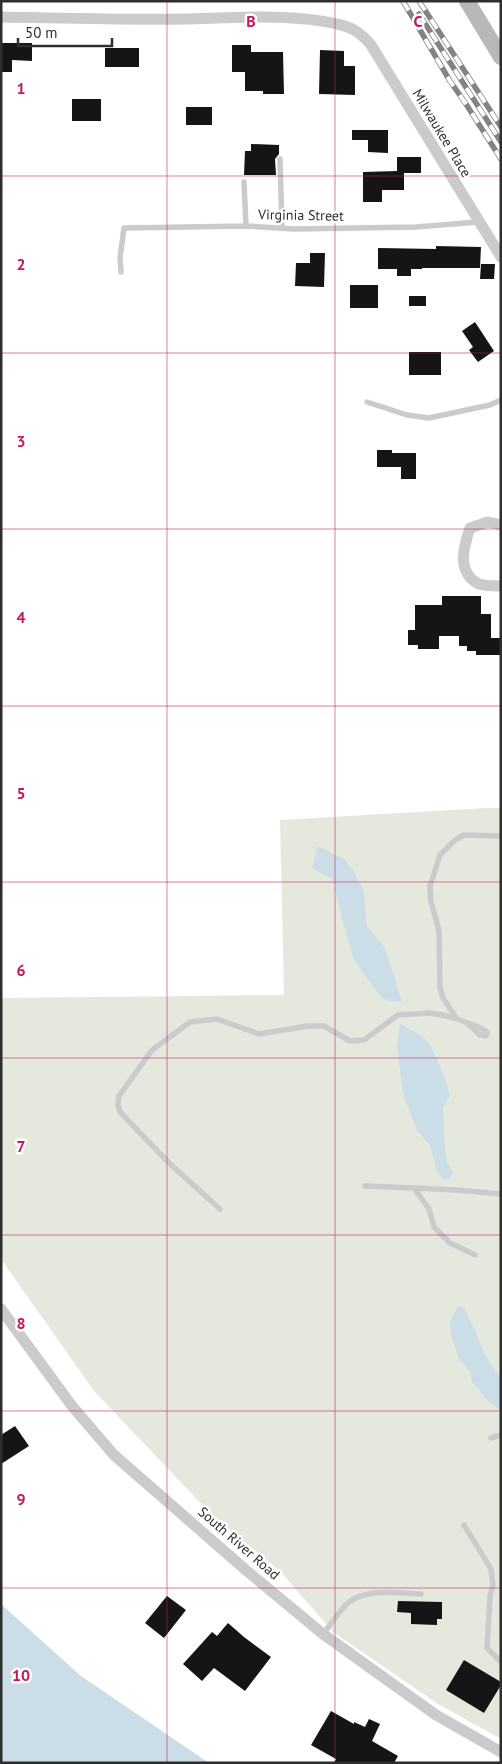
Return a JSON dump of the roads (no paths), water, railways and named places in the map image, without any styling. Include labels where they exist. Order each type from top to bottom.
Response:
[{"type":"street","points":[[467,1],[499,53]]},
{"type":"street","name":"Milwaukee Place","points":[[1,17],[128,20],[268,18],[322,21],[353,28],[371,45],[501,257]]},
{"type":"street","points":[[501,525],[488,522],[470,528],[463,550],[465,571],[478,584],[501,586]]},
{"type":"street","name":"South River Road","points":[[1,1309],[72,1406],[114,1454],[247,1572],[323,1634],[436,1715],[501,1752]]},
{"type":"lane","points":[[280,159],[282,228]]},
{"type":"lane","points":[[244,182],[246,226]]},
{"type":"lane","name":"Virginia Street","points":[[121,272],[120,258],[124,228],[246,226],[282,228],[416,227],[478,222]]},
{"type":"lane","points":[[367,402],[406,415],[429,418],[490,405],[501,400]]},
{"type":"lane","points":[[457,1019],[442,998],[440,987],[439,930],[431,902],[430,886],[440,855],[455,840],[464,836],[501,836]]},
{"type":"lane","points":[[220,1209],[169,1163],[120,1112],[118,1096],[152,1050],[190,1022],[217,1018],[259,1034],[308,1026],[324,1026],[350,1041],[364,1040],[398,1015],[429,1013],[443,1015],[468,1024]]},
{"type":"lane","points":[[365,1186],[501,1194]]},
{"type":"lane","points":[[414,1188],[429,1209],[434,1226],[450,1243],[475,1256]]},
{"type":"lane","points":[[491,1438],[501,1435]]},
{"type":"lane","points":[[464,1525],[491,1569],[494,1584],[490,1596],[487,1648],[499,1658]]},
{"type":"lane","points":[[323,1634],[349,1602],[363,1596],[384,1592],[421,1594]]},
{"type":"railway","points":[[403,1],[450,81],[501,159]]},
{"type":"railway","points":[[419,1],[501,127]]},
{"type":"railway","points":[[419,14],[501,142]]}]
